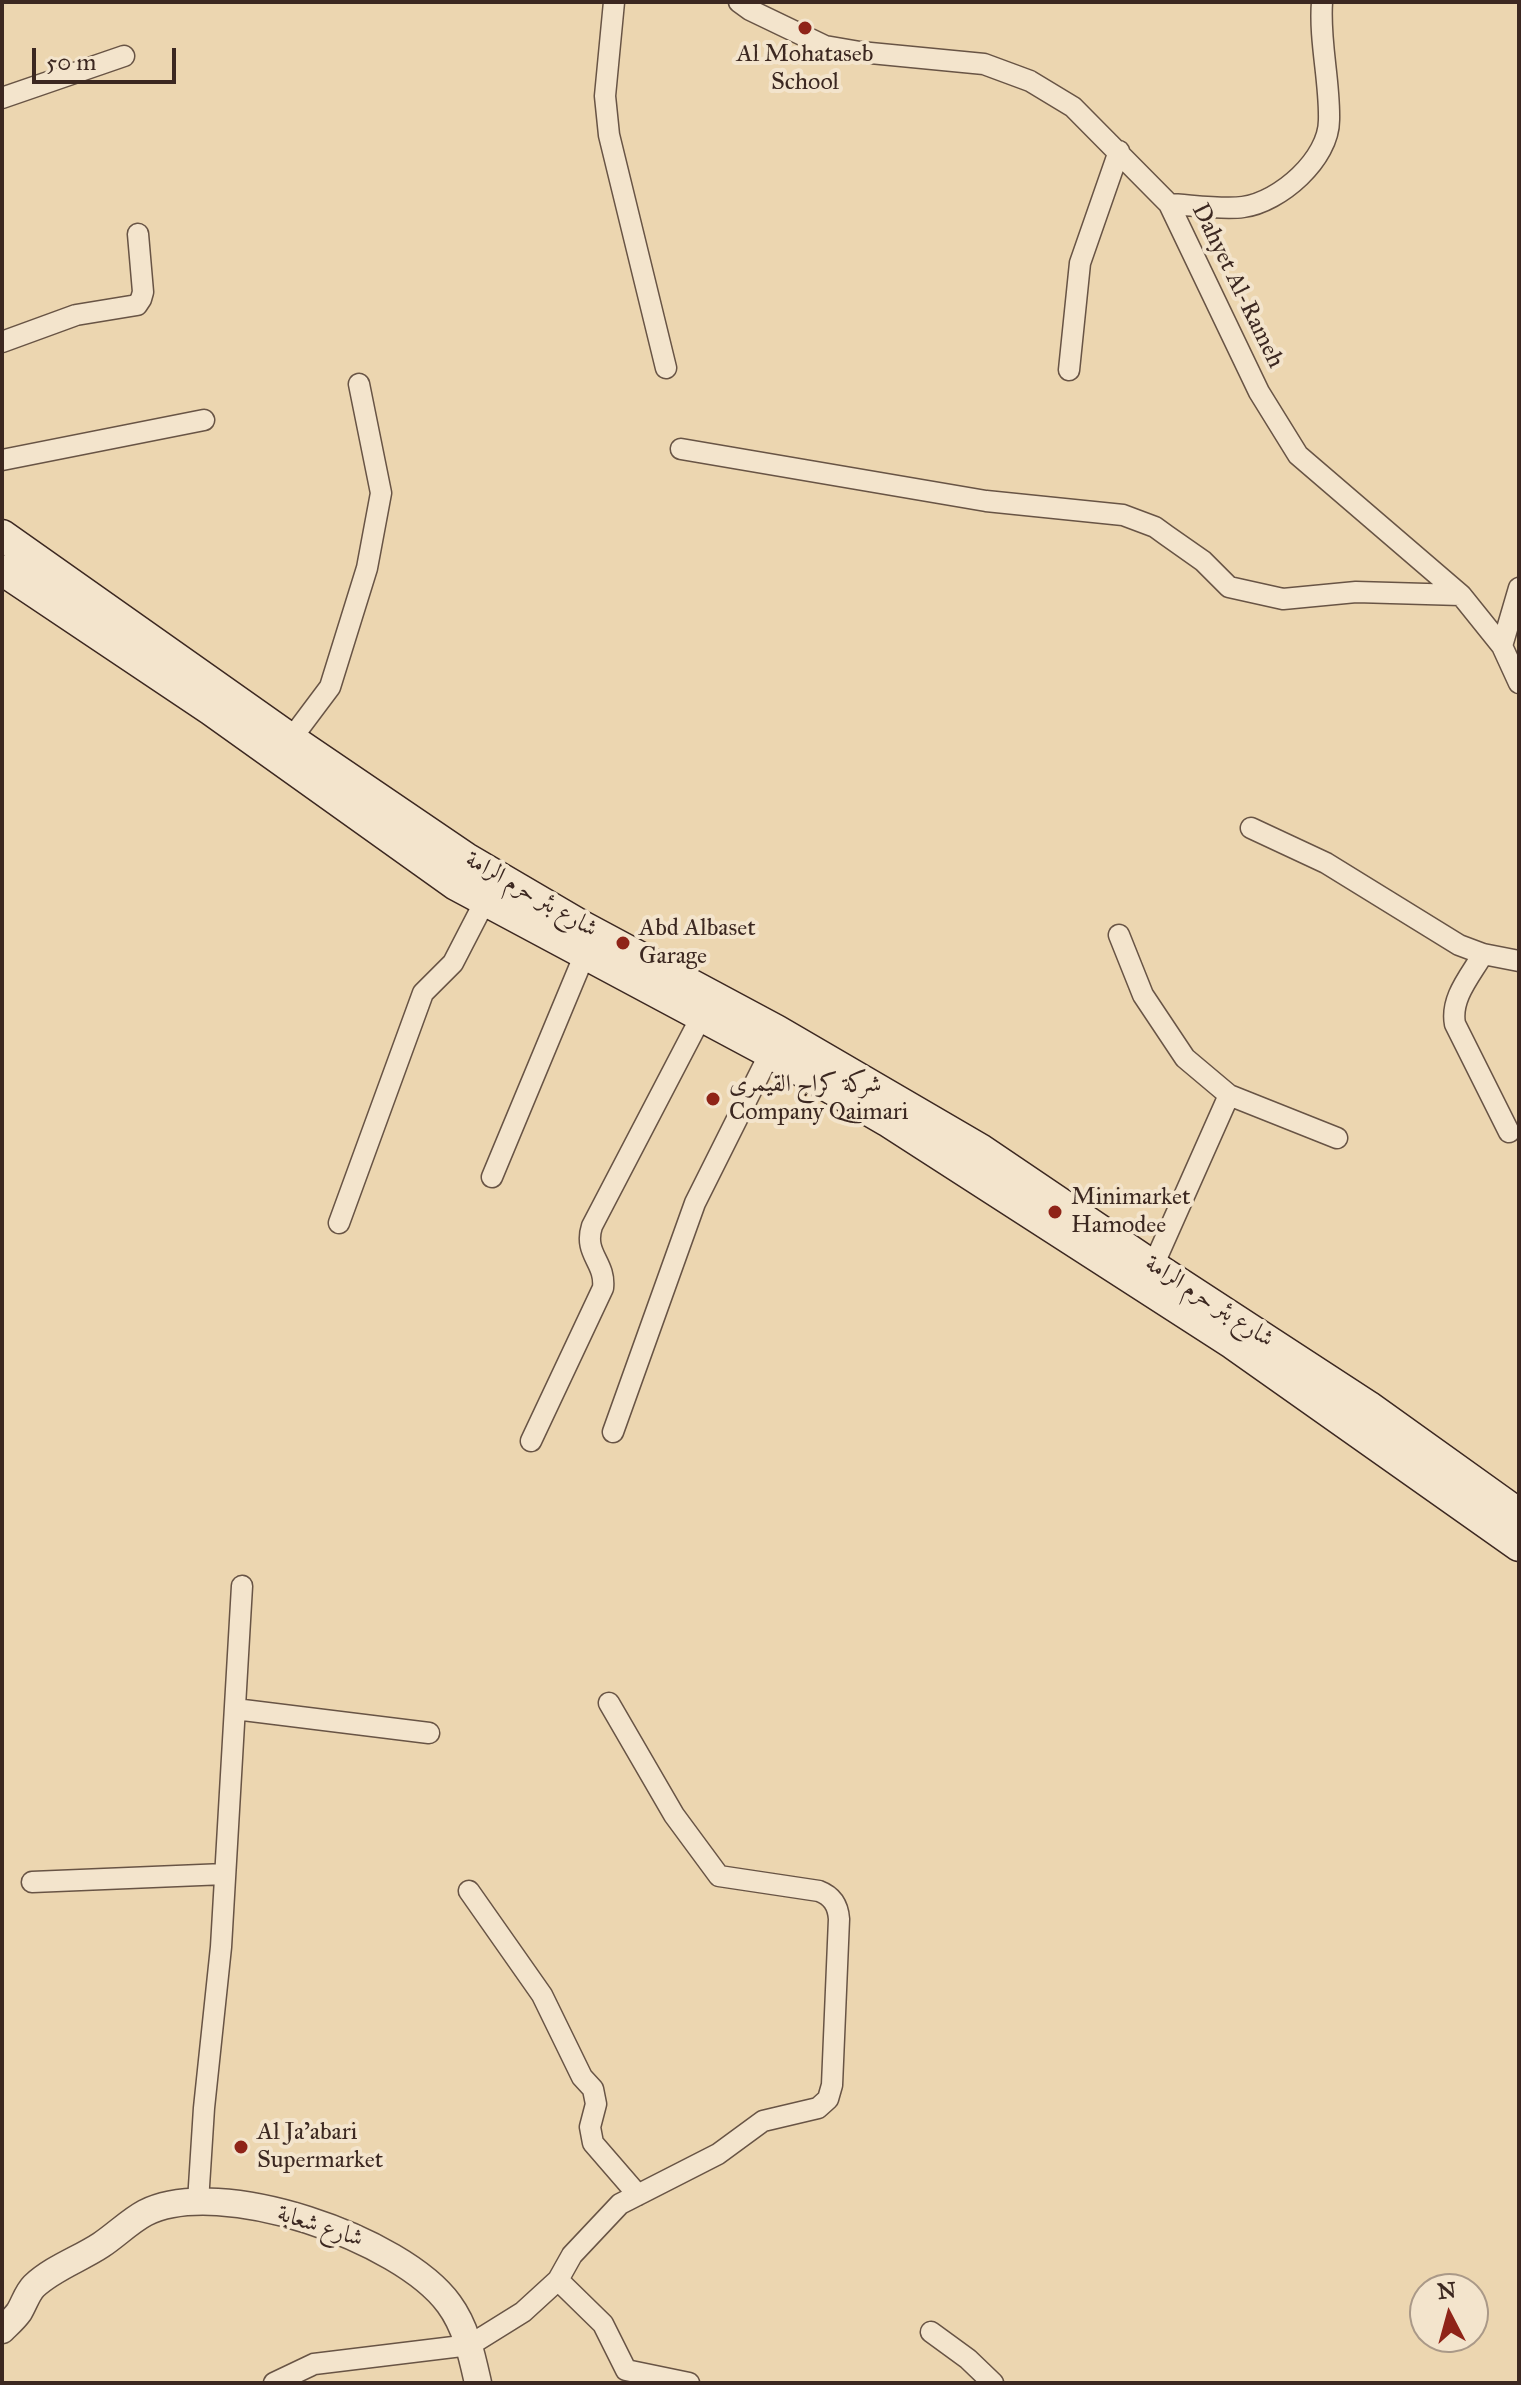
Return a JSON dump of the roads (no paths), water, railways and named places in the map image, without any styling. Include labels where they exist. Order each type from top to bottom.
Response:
[{"type":"main road","name":"شارع بئر حرم الرامة","points":[[2,535],[466,858],[582,926],[776,1030],[980,1149],[1368,1406],[1519,1514]]},
{"type":"main road","name":"شارع بئر حرم الرامة","points":[[2,570],[211,710],[456,885],[770,1053],[900,1129],[1233,1344],[1519,1546]]},
{"type":"street","points":[[614,2],[605,96],[609,135],[666,368]]},
{"type":"street","name":"Dahyet Al-Rameh","points":[[739,2],[825,46],[984,64],[1030,81],[1073,107],[1169,204],[1259,392],[1298,455],[1461,595],[1502,646],[1519,683]]},
{"type":"street","points":[[1169,204],[1244,207],[1260,203],[1288,187],[1311,163],[1320,149],[1329,123],[1322,2]]},
{"type":"street","points":[[2,98],[124,56]]},
{"type":"street","points":[[1069,370],[1080,263],[1119,151]]},
{"type":"street","points":[[2,342],[76,315],[137,305],[143,295],[138,234]]},
{"type":"street","points":[[291,739],[330,687],[370,553],[381,493],[359,384]]},
{"type":"street","points":[[2,460],[204,420]]},
{"type":"street","points":[[681,449],[986,501],[1123,515],[1155,527],[1203,561],[1229,587],[1283,599],[1356,592],[1461,595]]},
{"type":"street","points":[[1502,646],[1519,588]]},
{"type":"street","points":[[1251,828],[1326,863],[1459,945],[1483,954],[1519,961]]},
{"type":"street","points":[[339,1223],[423,993],[453,963],[485,901]]},
{"type":"street","points":[[1119,935],[1143,995],[1185,1058],[1229,1095],[1337,1138]]},
{"type":"street","points":[[1483,954],[1456,999],[1453,1016],[1509,1132]]},
{"type":"street","points":[[492,1177],[584,956]]},
{"type":"street","points":[[531,1441],[603,1288],[603,1273],[589,1243],[592,1226],[701,1017]]},
{"type":"street","points":[[613,1432],[695,1203],[770,1053]]},
{"type":"street","points":[[1153,1266],[1229,1095]]},
{"type":"street","points":[[198,2202],[204,2108],[221,1947],[242,1586]]},
{"type":"street","points":[[274,2383],[314,2364],[470,2345],[523,2312],[558,2280],[572,2255],[620,2204],[718,2154],[763,2121],[813,2109],[828,2099],[832,2085],[839,1915],[834,1902],[819,1891],[719,1876],[674,1815],[609,1703]]},
{"type":"street","points":[[235,1709],[429,1733]]},
{"type":"street","points":[[32,1882],[225,1874]]},
{"type":"street","points":[[469,1891],[542,1995],[582,2077],[593,2089],[596,2104],[590,2127],[593,2143],[638,2195]]},
{"type":"street","name":"شارع شعابة","points":[[6,2313],[45,2300],[85,2267],[98,2247],[146,2213],[181,2202],[231,2202],[292,2215],[370,2243],[419,2273],[449,2304],[470,2345],[478,2383]]},
{"type":"street","points":[[558,2280],[603,2324],[626,2370],[689,2383]]},
{"type":"street","points":[[931,2332],[968,2359],[993,2383]]},
{"type":"place","name":"Al Mohataseb School","points":[[805,28]]},
{"type":"place","name":"Abd Albaset Garage","points":[[623,943]]},
{"type":"place","name":"شركة كراج القيمري Company Qaimari","points":[[713,1099]]},
{"type":"place","name":"Minimarket Hamodee","points":[[1055,1212]]},
{"type":"place","name":"Al Ja'abari Supermarket","points":[[241,2147]]}]
